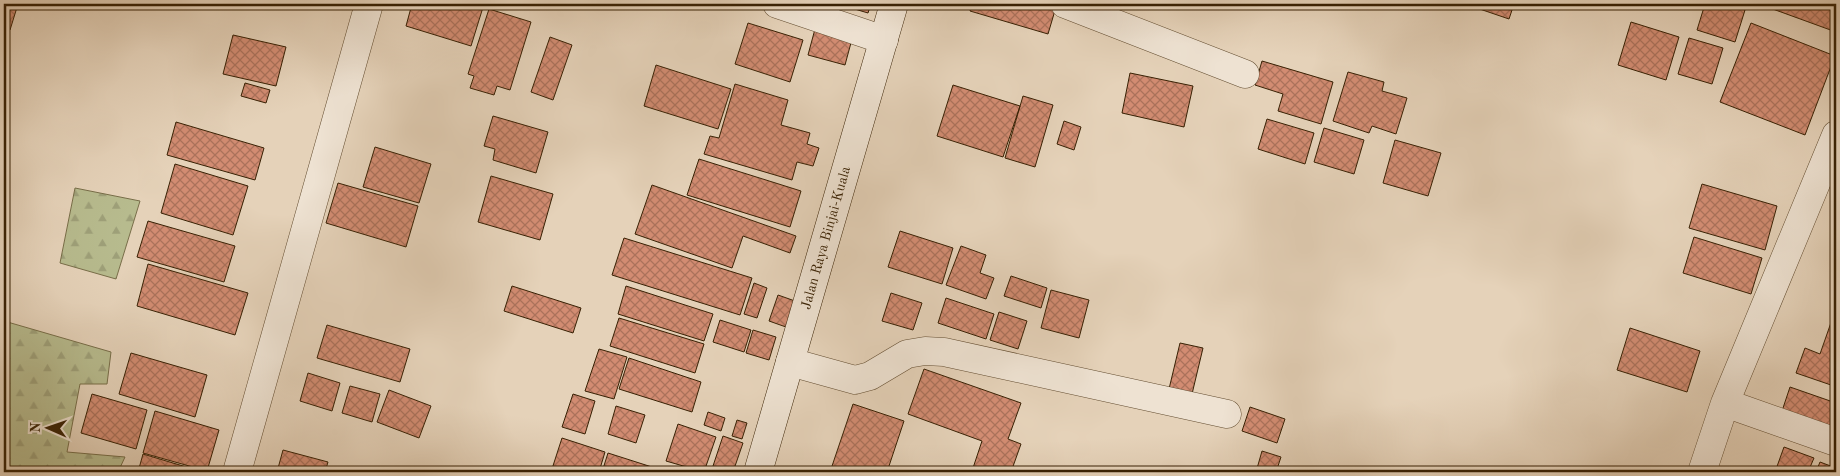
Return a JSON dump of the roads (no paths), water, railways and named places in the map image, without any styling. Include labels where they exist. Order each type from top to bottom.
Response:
[{"type":"street","points":[[237,472],[369,4]]},
{"type":"street","points":[[777,4],[884,40]]},
{"type":"street","name":"Jalan Raya Binjai-Kuala","points":[[758,472],[894,4]]},
{"type":"street","points":[[1065,4],[1245,74]]},
{"type":"street","points":[[1702,472],[1725,403],[1836,135]]},
{"type":"street","points":[[790,362],[855,380],[870,376],[906,354],[925,351],[944,352],[1228,414]]},
{"type":"street","points":[[1725,403],[1836,442]]}]
